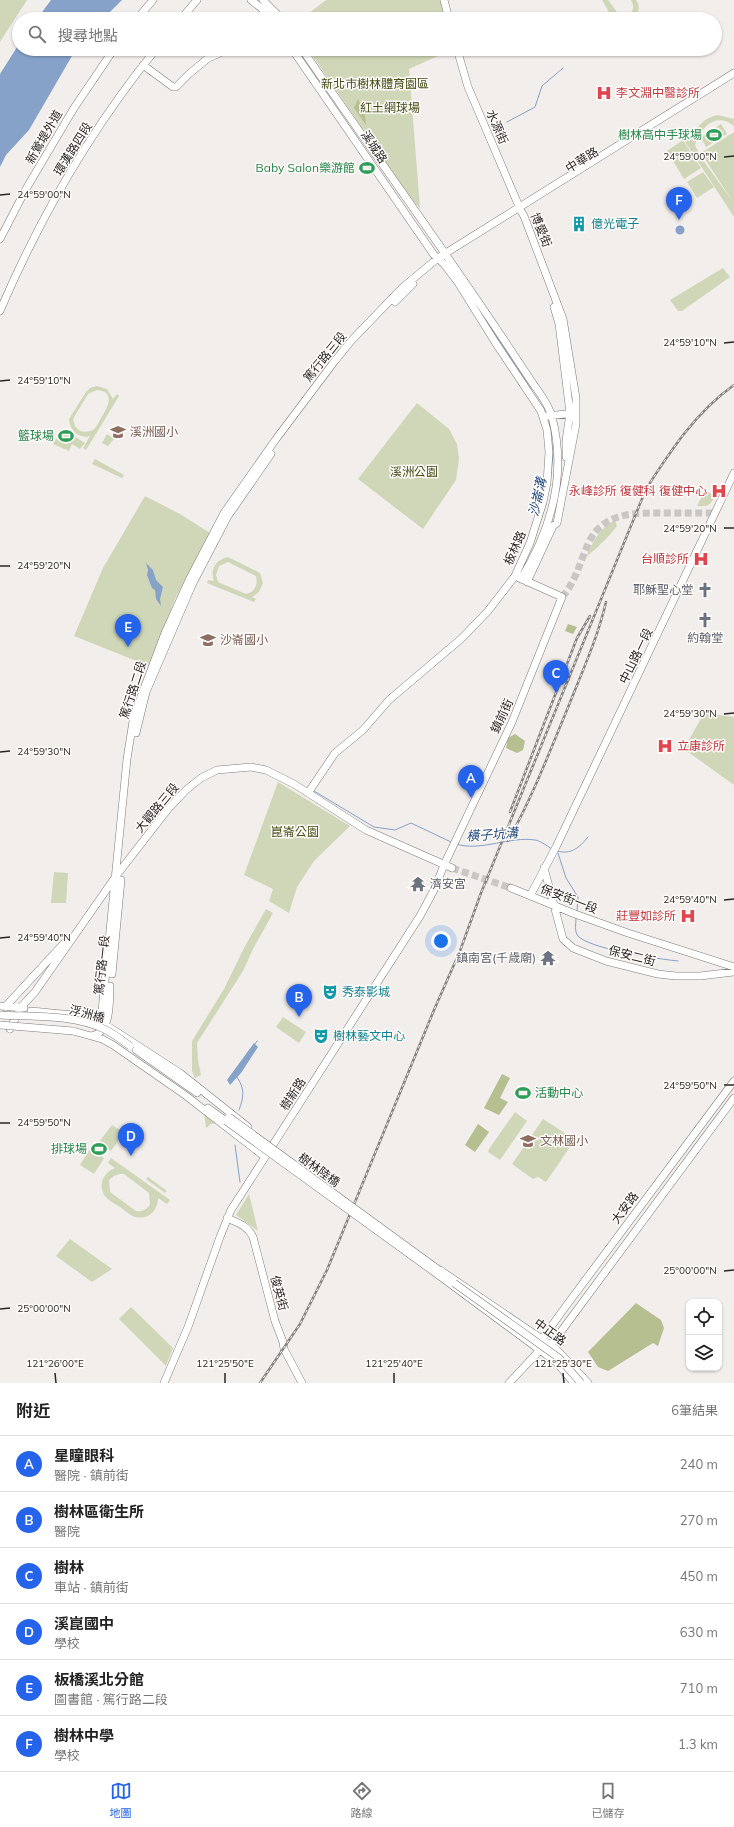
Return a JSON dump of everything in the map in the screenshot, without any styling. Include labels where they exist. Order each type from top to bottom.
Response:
[{"type":"street","points":[[144,12],[153,0]]},
{"type":"street","points":[[187,12],[197,0]]},
{"type":"street","points":[[251,0],[266,12]]},
{"type":"street","points":[[263,0],[275,12]]},
{"type":"street","points":[[444,0],[447,12]]},
{"type":"street","name":"新鶯堤外道","points":[[0,239],[26,189],[74,108],[109,56]]},
{"type":"street","name":"環漢路四段","points":[[0,311],[17,271],[59,192],[108,114],[150,56]]},
{"type":"street","points":[[143,65],[173,87],[176,87],[207,59],[213,56]]},
{"type":"street","name":"溪城路","points":[[297,56],[443,257]]},
{"type":"street","name":"溪城路","points":[[307,56],[443,257]]},
{"type":"street","name":"水源街","points":[[459,56],[468,87],[520,210]]},
{"type":"street","name":"中華路","points":[[520,210],[734,74]]},
{"type":"street","name":"中華路","points":[[443,257],[734,78]]},
{"type":"street","name":"博愛街","points":[[520,210],[519,215],[559,324],[573,413],[566,441],[565,486],[557,523],[521,579]]},
{"type":"street","points":[[443,257],[518,361],[552,415],[558,462],[557,487],[549,522],[521,579]]},
{"type":"street","name":"板林路","points":[[308,793],[335,754],[363,730],[389,700],[462,638],[521,579],[548,483],[549,452],[543,416],[443,257]]},
{"type":"street","name":"篤行路三段","points":[[247,485],[338,364],[380,317],[443,257]]},
{"type":"street","points":[[543,416],[573,413]]},
{"type":"street","name":"中山路一段","points":[[530,896],[555,849],[734,473]]},
{"type":"street","name":"篤行路二段","points":[[122,869],[125,814],[132,753],[139,717],[146,692],[192,585],[228,516],[247,485]]},
{"type":"street","name":"篤行路二段","points":[[116,876],[126,760],[136,710],[150,669],[190,578],[224,513],[247,485]]},
{"type":"street","name":"鎮前街","points":[[444,865],[512,722],[562,597],[521,579]]},
{"type":"street","name":"大觀路三段","points":[[10,1029],[20,1008],[35,992],[116,876],[180,796],[201,778],[217,770],[244,767],[266,770],[308,793]]},
{"type":"street","points":[[308,793],[366,830],[452,868]]},
{"type":"street","name":"樹新路","points":[[164,1383],[180,1345],[227,1218],[420,916],[434,890],[444,865]]},
{"type":"street","name":"保安二街","points":[[544,868],[556,906],[563,939],[573,948],[582,953],[606,961],[658,974],[700,976],[734,972]]},
{"type":"street","name":"篤行路一段","points":[[106,1024],[122,869]]},
{"type":"street","name":"篤行路一段","points":[[86,1017],[97,1015],[102,1011],[116,876]]},
{"type":"street","name":"保安街一段","points":[[511,888],[576,914],[664,945],[734,967]]},
{"type":"street","name":"大觀路三段","points":[[2,1008],[79,928]]},
{"type":"street","points":[[46,962],[51,962],[53,966]]},
{"type":"street","points":[[2,1008],[68,1009],[106,1024],[172,1068],[272,1146]]},
{"type":"street","points":[[2,1008],[86,1017]]},
{"type":"street","name":"浮洲橋","points":[[0,1015],[65,1018],[80,1021],[106,1030],[128,1048]]},
{"type":"street","name":"浮洲橋","points":[[0,1019],[80,1025],[99,1031],[128,1048],[186,1088]]},
{"type":"street","points":[[92,1036],[101,1031],[106,1024]]},
{"type":"street","points":[[0,1025],[73,1031],[102,1039],[186,1088]]},
{"type":"street","points":[[0,1028],[72,1034],[102,1039]]},
{"type":"street","points":[[113,1045],[185,1095],[265,1157]]},
{"type":"street","points":[[172,1068],[186,1088]]},
{"type":"street","name":"大安路","points":[[539,1350],[542,1339],[734,1081]]},
{"type":"street","name":"樹林陸橋","points":[[186,1088],[438,1272],[559,1358],[580,1383]]},
{"type":"street","name":"大安路","points":[[509,1383],[539,1350],[551,1345],[734,1098]]},
{"type":"street","name":"俊英街","points":[[227,1218],[240,1222],[253,1237],[274,1321],[283,1342],[284,1349],[302,1383]]},
{"type":"street","name":"樹林陸橋","points":[[438,1272],[512,1318]]},
{"type":"street","name":"樹林陸橋","points":[[438,1272],[518,1335]]},
{"type":"street","name":"中正路","points":[[512,1318],[551,1345],[573,1365],[588,1383]]},
{"type":"street","name":"中正路","points":[[518,1335],[556,1362],[574,1383]]},
{"type":"green space","points":[[0,0],[27,0],[19,12],[12,12],[12,23],[0,42]]},
{"type":"green space","points":[[326,0],[441,0],[444,12],[310,12]]},
{"type":"green space","points":[[602,0],[608,0],[617,12],[609,12]]},
{"type":"green space","points":[[631,0],[636,0],[639,8],[638,12],[632,12],[633,4]]},
{"type":"green space","name":"新北市樹林體育園區","points":[[313,56],[438,56],[409,69],[420,208],[410,198]]},
{"type":"green space","points":[[358,99],[365,115],[366,125],[354,108]]},
{"type":"green space","points":[[718,115],[734,119],[734,126],[721,120],[715,121],[705,128],[697,139],[695,145],[700,156],[733,202],[701,153],[734,132],[734,217],[682,137],[686,134],[691,140],[701,123],[708,118]]},
{"type":"green space","name":"樹林高中手球場","points":[[721,124],[727,134],[706,147],[701,137]]},
{"type":"green space","points":[[683,140],[701,168],[684,179],[667,151]]},
{"type":"green space","points":[[703,172],[714,187],[697,198],[687,182]]},
{"type":"green space","points":[[723,268],[730,277],[682,311],[678,311],[670,300]]},
{"type":"green space","points":[[97,386],[107,389],[113,399],[117,394],[119,396],[86,450],[83,448],[90,436],[86,437],[76,433],[71,427],[69,419],[90,388]],"holes":[[[97,390],[103,391],[107,394],[109,402],[97,425],[91,431],[80,431],[75,426],[73,419],[88,394]]]},
{"type":"green space","name":"溪洲公園","points":[[417,403],[449,429],[457,444],[459,459],[456,480],[423,529],[358,479]]},
{"type":"green space","name":"籃球場","points":[[63,429],[85,443],[80,449],[72,444],[69,451],[53,444]]},
{"type":"green space","points":[[107,434],[114,439],[108,446],[102,443]]},
{"type":"green space","points":[[95,459],[124,475],[122,478],[92,464]]},
{"type":"green space","points":[[705,490],[715,496],[712,502],[709,505],[697,506]]},
{"type":"green space","points":[[145,496],[180,514],[210,533],[175,599],[149,666],[74,636],[103,568]]},
{"type":"green space","points":[[615,520],[617,526],[603,542],[586,557],[601,531]]},
{"type":"green space","points":[[228,557],[260,573],[263,583],[259,592],[252,597],[256,599],[254,602],[207,583],[208,580],[214,581],[213,569],[220,560]],"holes":[[[228,562],[256,576],[257,582],[254,590],[246,594],[218,582],[216,575],[219,566]]]},
{"type":"green space","points":[[568,624],[577,627],[573,634],[565,631]]},
{"type":"green space","points":[[704,713],[734,717],[734,785],[684,749]]},
{"type":"green space","points":[[515,734],[525,741],[523,750],[517,753],[506,748],[508,738]]},
{"type":"green space","name":"崑崙公園","points":[[278,782],[350,826],[314,861],[297,887],[289,913],[269,901],[273,889],[244,875]]},
{"type":"green space","points":[[54,872],[68,873],[66,903],[51,903]]},
{"type":"green space","points":[[266,909],[273,913],[253,949],[243,971],[197,1043],[201,1075],[195,1078],[192,1071],[192,1041],[224,989],[244,948]]},
{"type":"green space","points":[[283,1017],[306,1032],[299,1043],[276,1027]]},
{"type":"green space","points":[[502,1074],[510,1078],[500,1098],[508,1102],[499,1115],[484,1108]]},
{"type":"green space","points":[[204,1111],[217,1123],[211,1124],[206,1128]]},
{"type":"green space","points":[[515,1112],[527,1121],[500,1160],[488,1152]]},
{"type":"green space","points":[[543,1119],[568,1135],[565,1139],[572,1144],[546,1182],[538,1177],[533,1179],[512,1164]]},
{"type":"green space","points":[[478,1124],[489,1132],[475,1152],[465,1145]]},
{"type":"green space","points":[[112,1125],[124,1133],[111,1151],[99,1142]]},
{"type":"green space","points":[[90,1149],[104,1158],[94,1174],[80,1165]]},
{"type":"green space","points":[[111,1158],[170,1200],[167,1204],[158,1198],[158,1202],[152,1213],[145,1217],[141,1218],[132,1215],[108,1199],[103,1192],[103,1179],[111,1170],[115,1168],[108,1163]],"holes":[[[124,1174],[149,1193],[150,1204],[144,1210],[136,1211],[110,1192],[109,1180],[114,1176]]]},
{"type":"green space","points":[[148,1177],[167,1191],[165,1193],[146,1179]]},
{"type":"green space","points":[[249,1194],[258,1231],[236,1215]]},
{"type":"green space","points":[[70,1239],[112,1269],[92,1282],[56,1256]]},
{"type":"green space","points":[[636,1303],[661,1320],[664,1328],[658,1346],[653,1343],[608,1371],[598,1367],[588,1352]]},
{"type":"green space","points":[[131,1307],[173,1348],[166,1366],[119,1319]]},
{"type":"water","points":[[51,0],[122,0],[110,12],[42,12]]},
{"type":"water","points":[[12,55],[72,56],[29,130],[6,155],[0,167],[0,74]]},
{"type":"water","points":[[680,225],[685,230],[680,235],[675,230]]},
{"type":"water","points":[[146,563],[153,570],[156,580],[163,587],[160,599],[161,606],[156,599],[155,590],[152,588],[147,575],[148,570]]},
{"type":"water","points":[[254,1043],[258,1047],[241,1073],[230,1085],[227,1080]]},
{"type":"waterway","points":[[507,122],[535,107],[542,86],[563,68]]},
{"type":"waterway","name":"沙崙溝","points":[[489,325],[531,389]]},
{"type":"waterway","name":"沙崙溝","points":[[550,483],[553,455],[551,437]]},
{"type":"waterway","name":"沙崙溝","points":[[534,541],[546,504]]},
{"type":"waterway","name":"橫子坑溝","points":[[314,791],[374,827],[395,830],[411,823],[451,842]]},
{"type":"waterway","points":[[557,851],[566,852],[574,850],[588,837]]},
{"type":"waterway","name":"橫子坑溝","points":[[456,844],[475,846],[525,839],[542,842],[552,849]]},
{"type":"waterway","points":[[558,853],[566,878],[578,897],[577,911]]},
{"type":"waterway","points":[[576,918],[577,934],[585,941],[625,953],[678,961]]},
{"type":"waterway","points":[[237,1077],[243,1093],[239,1110]]},
{"type":"waterway","points":[[235,1145],[240,1182]]},
{"type":"tunnel","points":[[562,597],[571,585],[589,542],[595,532],[603,524],[612,519],[644,513],[715,513]]},
{"type":"tunnel","points":[[452,868],[511,888]]},
{"type":"railway","points":[[260,1383],[300,1324],[327,1270],[434,1010],[460,951],[481,893],[646,489],[685,432],[708,407],[734,385]]},
{"type":"railway","points":[[508,841],[533,791],[555,740],[594,641],[606,602]]},
{"type":"railway","points":[[510,812],[577,638],[590,616]]},
{"type":"place","name":"李文淵中醫診所","points":[[604,93]]},
{"type":"place","name":"樹林高中手球場","points":[[714,135]]},
{"type":"place","name":"Baby Salon樂游館","points":[[367,168]]},
{"type":"place","name":"樹林中學","points":[[679,220]]},
{"type":"place","name":"億光電子","points":[[579,224]]},
{"type":"place","name":"溪洲國小","points":[[118,432]]},
{"type":"place","name":"籃球場","points":[[66,436]]},
{"type":"place","name":"永峰診所 復健科 復健中心","points":[[719,491]]},
{"type":"place","name":"台順診所","points":[[701,559]]},
{"type":"place","name":"耶穌聖心堂","points":[[705,590]]},
{"type":"place","name":"約翰堂","points":[[705,620]]},
{"type":"place","name":"沙崙國小","points":[[208,640]]},
{"type":"place","name":"板橋溪北分館","points":[[128,647]]},
{"type":"place","name":"樹林","points":[[556,693]]},
{"type":"place","name":"立康診所","points":[[665,746]]},
{"type":"place","name":"星瞳眼科","points":[[471,798]]},
{"type":"place","name":"濟安宮","points":[[418,884]]},
{"type":"place","name":"莊豐如診所","points":[[688,916]]},
{"type":"place","name":"鎮南宮(千歲廟)","points":[[548,958]]},
{"type":"place","name":"秀泰影城","points":[[330,992]]},
{"type":"place","name":"樹林區衛生所","points":[[299,1017]]},
{"type":"place","name":"樹林藝文中心","points":[[321,1036]]},
{"type":"place","name":"活動中心","points":[[523,1093]]},
{"type":"place","name":"文林國小","points":[[528,1141]]},
{"type":"place","name":"排球場","points":[[99,1149]]},
{"type":"place","name":"溪崑國中","points":[[131,1156]]},
{"type":"park label","name":"紅土網球場","points":[[390,108]]}]
